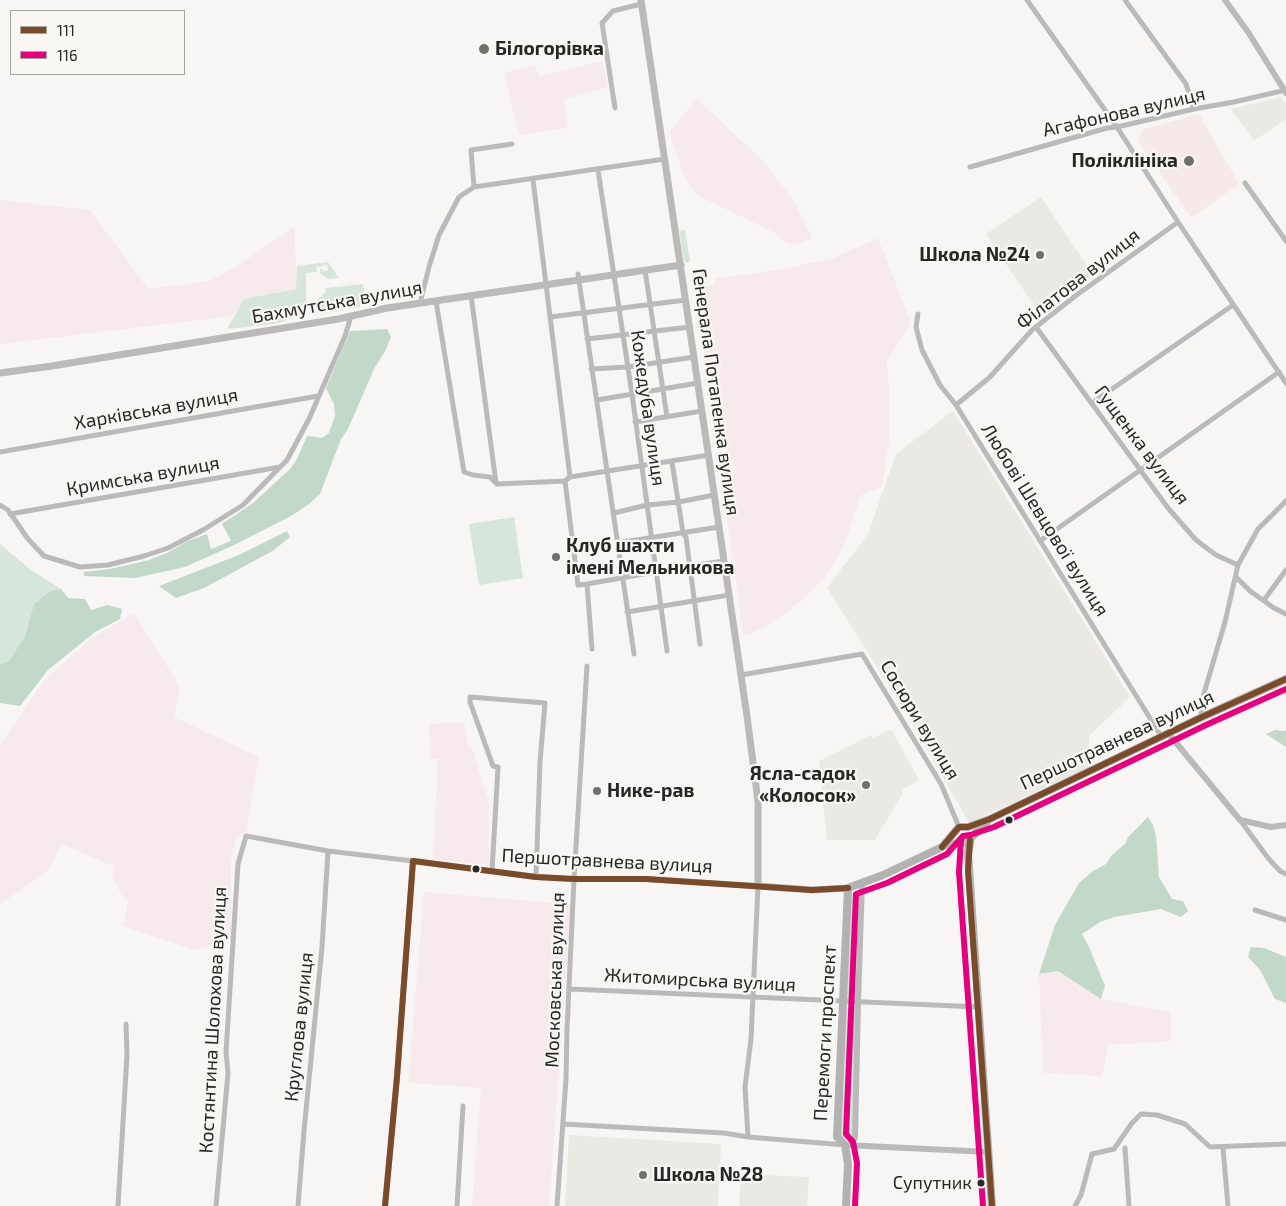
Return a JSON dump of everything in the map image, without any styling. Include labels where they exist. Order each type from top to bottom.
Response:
[{"type":"main road","name":"Генерала Потапенка вулиця","points":[[641,2],[729,594],[744,675],[758,801],[758,886]]},
{"type":"main road","name":"Бахмутська вулиця","points":[[0,373],[52,366],[579,277],[614,275],[681,265]]},
{"type":"main road","name":"Першотравнева вулиця","points":[[942,847],[961,828],[990,819],[1202,717],[1286,680]]},
{"type":"main road","name":"Першотравнева вулиця","points":[[971,839],[990,819]]},
{"type":"main road","points":[[971,839],[964,843],[959,842],[955,836],[961,828],[972,832],[971,839],[968,853],[968,871],[992,1206]]},
{"type":"main road","name":"Першотравнева вулиця","points":[[758,886],[812,890],[848,888],[862,884],[942,847],[959,842]]},
{"type":"main road","name":"Перемоги проспект","points":[[846,1206],[848,1164],[845,1145],[837,1137],[848,888]]},
{"type":"street","points":[[1027,0],[1117,127],[1286,383]]},
{"type":"street","points":[[1126,0],[1186,84],[1194,109]]},
{"type":"street","points":[[1225,0],[1248,32],[1285,91]]},
{"type":"street","points":[[615,108],[602,24],[613,11],[641,2]]},
{"type":"street","name":"Агафонова вулиця","points":[[970,167],[1107,128],[1285,91]]},
{"type":"street","points":[[474,187],[471,150],[512,144]]},
{"type":"street","points":[[420,303],[439,235],[459,197],[474,187],[665,159]]},
{"type":"street","name":"Кожедуба вулиця","points":[[598,170],[618,309],[624,336],[667,651]]},
{"type":"street","points":[[532,180],[570,477]]},
{"type":"street","points":[[1245,183],[1286,241]]},
{"type":"street","name":"Філатова вулиця","points":[[956,405],[990,377],[1036,327],[1078,294],[1178,222]]},
{"type":"street","name":"Кожедуба вулиця","points":[[645,270],[667,417]]},
{"type":"street","points":[[579,277],[634,654]]},
{"type":"street","points":[[471,295],[497,484]]},
{"type":"street","points":[[550,317],[686,300]]},
{"type":"street","points":[[436,301],[464,472],[473,476],[490,477],[497,484],[565,481],[570,477],[709,455]]},
{"type":"street","points":[[1092,403],[1233,305]]},
{"type":"street","name":"Любові Шевцової вулиця","points":[[918,314],[916,327],[922,350],[940,385],[956,405],[1040,541],[1165,735],[1240,820],[1268,858],[1280,871],[1286,874]]},
{"type":"street","points":[[0,505],[8,510],[28,539],[44,556],[80,567],[108,565],[168,548],[204,530],[243,505],[288,460],[300,438],[345,336],[351,316]]},
{"type":"street","points":[[587,339],[690,327]]},
{"type":"street","name":"Гущенка вулиця","points":[[1036,327],[1168,508],[1196,540],[1216,556],[1238,565]]},
{"type":"street","points":[[591,369],[628,367],[694,357]]},
{"type":"street","points":[[1040,541],[1279,372]]},
{"type":"street","points":[[597,400],[698,383]]},
{"type":"street","name":"Харківська вулиця","points":[[0,452],[318,396]]},
{"type":"street","points":[[635,422],[702,411]]},
{"type":"street","name":"Кожедуба вулиця","points":[[672,462],[683,533],[686,537],[700,644]]},
{"type":"street","name":"Кримська вулиця","points":[[10,514],[281,467]]},
{"type":"street","points":[[565,481],[578,585],[724,561]]},
{"type":"street","points":[[614,513],[647,505],[678,502],[714,495]]},
{"type":"street","points":[[1202,717],[1200,707],[1225,622],[1238,565],[1258,529],[1284,505]]},
{"type":"street","points":[[618,543],[719,527]]},
{"type":"street","points":[[1264,600],[1286,570]]},
{"type":"street","points":[[1236,577],[1250,591],[1286,614]]},
{"type":"street","points":[[587,584],[592,649]]},
{"type":"street","points":[[627,612],[729,594]]},
{"type":"street","name":"Сосюри вулиця","points":[[744,675],[862,654],[941,784],[961,828]]},
{"type":"street","name":"Московська вулиця","points":[[557,1206],[587,666]]},
{"type":"street","points":[[492,871],[498,767],[493,766],[470,702],[470,697],[546,703],[540,762],[536,877]]},
{"type":"street","points":[[1240,820],[1271,827],[1286,825]]},
{"type":"street","name":"Костянтина Шолохова вулиця","points":[[216,1206],[228,1073],[226,1052],[238,864],[246,836],[328,850]]},
{"type":"street","points":[[328,850],[413,861],[397,1077],[385,1206]]},
{"type":"street","name":"Круглова вулиця","points":[[298,1206],[322,947],[328,850]]},
{"type":"street","name":"Першотравнева вулиця","points":[[413,861],[574,880],[646,880],[758,886]]},
{"type":"street","name":"Перемоги проспект","points":[[855,1138],[862,884]]},
{"type":"street","name":"Генерала Потапенка вулиця","points":[[748,1137],[745,1086],[751,1039],[758,886]]},
{"type":"street","points":[[1255,910],[1286,920]]},
{"type":"street","name":"Житомирська вулиця","points":[[570,989],[979,1008]]},
{"type":"street","points":[[118,1206],[127,1056],[126,1024]]},
{"type":"street","points":[[457,1206],[463,1106]]},
{"type":"street","points":[[1075,1206],[1081,1195],[1092,1154],[1114,1150],[1132,1123],[1141,1114],[1157,1115],[1185,1124],[1210,1147],[1223,1148],[1286,1144]]},
{"type":"street","points":[[563,1124],[724,1133],[748,1137],[864,1147],[988,1152]]},
{"type":"street","points":[[845,1145],[855,1138],[864,1147]]},
{"type":"street","points":[[1125,1148],[1129,1206]]},
{"type":"street","points":[[1223,1148],[1228,1206]]},
{"type":"shaded area","points":[[603,61],[608,87],[564,99],[568,128],[519,135],[504,73],[535,65],[539,76]]},
{"type":"shaded area","points":[[1281,97],[1286,105],[1286,119],[1254,141],[1231,109]]},
{"type":"shaded area","points":[[697,99],[764,162],[794,201],[812,238],[794,245],[784,241],[773,232],[695,194],[684,175],[670,137],[671,130]]},
{"type":"shaded area","name":"Поліклініка","points":[[1199,114],[1239,184],[1191,218],[1137,139],[1144,129]]},
{"type":"shaded area","name":"Школа №24","points":[[1041,197],[1094,276],[1039,313],[986,234]]},
{"type":"shaded area","points":[[0,200],[90,210],[148,289],[209,281],[236,267],[294,227],[296,289],[244,299],[233,316],[0,344]]},
{"type":"shaded area","points":[[878,238],[911,323],[887,361],[889,442],[882,487],[861,495],[846,540],[836,561],[823,579],[807,596],[787,612],[748,635],[743,633],[721,475],[737,472],[727,449],[716,439],[697,287],[715,285],[714,278],[772,271],[831,259]]},
{"type":"shaded area","points":[[953,411],[1130,697],[1089,736],[1089,767],[969,823],[907,714],[827,588],[868,534],[896,454]]},
{"type":"shaded area","points":[[134,613],[180,687],[174,717],[259,757],[246,832],[237,838],[231,858],[231,940],[195,950],[123,926],[128,901],[121,894],[112,877],[115,867],[62,844],[47,872],[0,904],[0,745],[46,678],[95,636]]},
{"type":"shaded area","points":[[461,722],[465,725],[468,744],[471,746],[489,802],[489,865],[433,859],[438,759],[431,759],[429,724]]},
{"type":"shaded area","name":"Ясла-садок «Колосок»","points":[[891,729],[919,780],[902,790],[903,793],[875,840],[827,840],[819,761],[871,735],[873,738]]},
{"type":"shaded area","points":[[424,892],[571,904],[549,1206],[472,1206],[481,1088],[408,1083]]},
{"type":"shaded area","points":[[1058,971],[1101,999],[1171,1012],[1171,1041],[1108,1045],[1102,1076],[1043,1073],[1039,974]]},
{"type":"shaded area","name":"Школа №28","points":[[569,1135],[721,1144],[718,1206],[565,1206]]},
{"type":"shaded area","points":[[741,1174],[809,1177],[807,1206],[739,1206]]},
{"type":"green space","points":[[681,230],[685,230],[690,261],[688,263],[684,261]]},
{"type":"green space","points":[[328,262],[339,278],[328,279],[320,273],[320,269],[323,271],[328,270],[327,265],[316,267],[317,272],[306,273],[306,311],[302,316],[279,323],[230,329],[228,327],[244,299],[296,289],[297,266]]},
{"type":"green space","points":[[363,284],[365,299],[360,300],[360,307],[318,313],[315,302],[325,293],[326,288]]},
{"type":"green space","points":[[387,329],[391,337],[385,351],[374,369],[348,429],[341,439],[320,494],[309,504],[291,516],[234,545],[185,567],[135,578],[84,576],[84,572],[110,569],[149,560],[207,534],[211,549],[231,541],[222,524],[253,503],[290,469],[297,459],[307,436],[322,438],[329,433],[335,416],[334,404],[326,388],[350,331]]},
{"type":"green space","points":[[514,517],[523,578],[479,585],[469,524]]},
{"type":"green space","points":[[287,531],[290,537],[274,550],[204,588],[176,598],[159,586],[239,555]]},
{"type":"green space","points":[[0,544],[31,570],[61,589],[50,591],[34,604],[25,636],[9,661],[0,665]]},
{"type":"green space","points":[[61,589],[68,598],[85,599],[91,610],[107,605],[122,609],[120,619],[95,632],[48,670],[20,706],[0,703],[0,665],[9,661],[25,636],[34,604],[50,591]]},
{"type":"green space","points":[[1275,730],[1286,731],[1286,747],[1266,734]]},
{"type":"green space","points":[[1148,817],[1153,825],[1156,836],[1159,877],[1172,899],[1183,901],[1188,911],[1181,917],[1161,909],[1114,917],[1100,922],[1082,934],[1105,986],[1101,999],[1058,971],[1039,974],[1055,925],[1079,883],[1093,871],[1106,864],[1112,855],[1126,843],[1128,837]]},
{"type":"green space","points":[[854,892],[857,895],[855,993],[851,999],[847,998],[851,893]]},
{"type":"green space","points":[[1251,947],[1264,948],[1286,957],[1286,1003],[1275,999],[1260,970],[1248,957]]},
{"type":"green space","points":[[850,1006],[856,1012],[853,1130],[851,1136],[844,1138],[841,1137],[839,1131],[845,1012]]},
{"type":"transit line","name":"111","points":[[942,847],[959,827],[968,827],[990,819],[1202,717],[1286,679]]},
{"type":"transit line","name":"116","points":[[855,1206],[857,1163],[853,1142],[846,1134],[856,894],[887,883],[947,854],[963,836],[994,827],[1206,725],[1286,689]]},
{"type":"transit line","name":"116","points":[[961,839],[959,872],[983,1206]]},
{"type":"transit line","name":"111","points":[[970,840],[968,871],[992,1206]]},
{"type":"transit line","name":"111","points":[[385,1206],[397,1077],[413,861],[536,877],[646,879],[812,890],[848,888]]},
{"type":"place","name":"Білогорівка","points":[[484,49]]},
{"type":"place","name":"Поліклініка","points":[[1189,161]]},
{"type":"place","name":"Школа №24","points":[[1040,255]]},
{"type":"place","name":"Клуб шахти імені Мельникова","points":[[556,557]]},
{"type":"place","name":"Ясла-садок «Колосок»","points":[[866,785]]},
{"type":"place","name":"Нике-рав","points":[[597,791]]},
{"type":"place","name":"Школа №28","points":[[643,1175]]},
{"type":"place","name":"Супутник","points":[[981,1183]]}]
